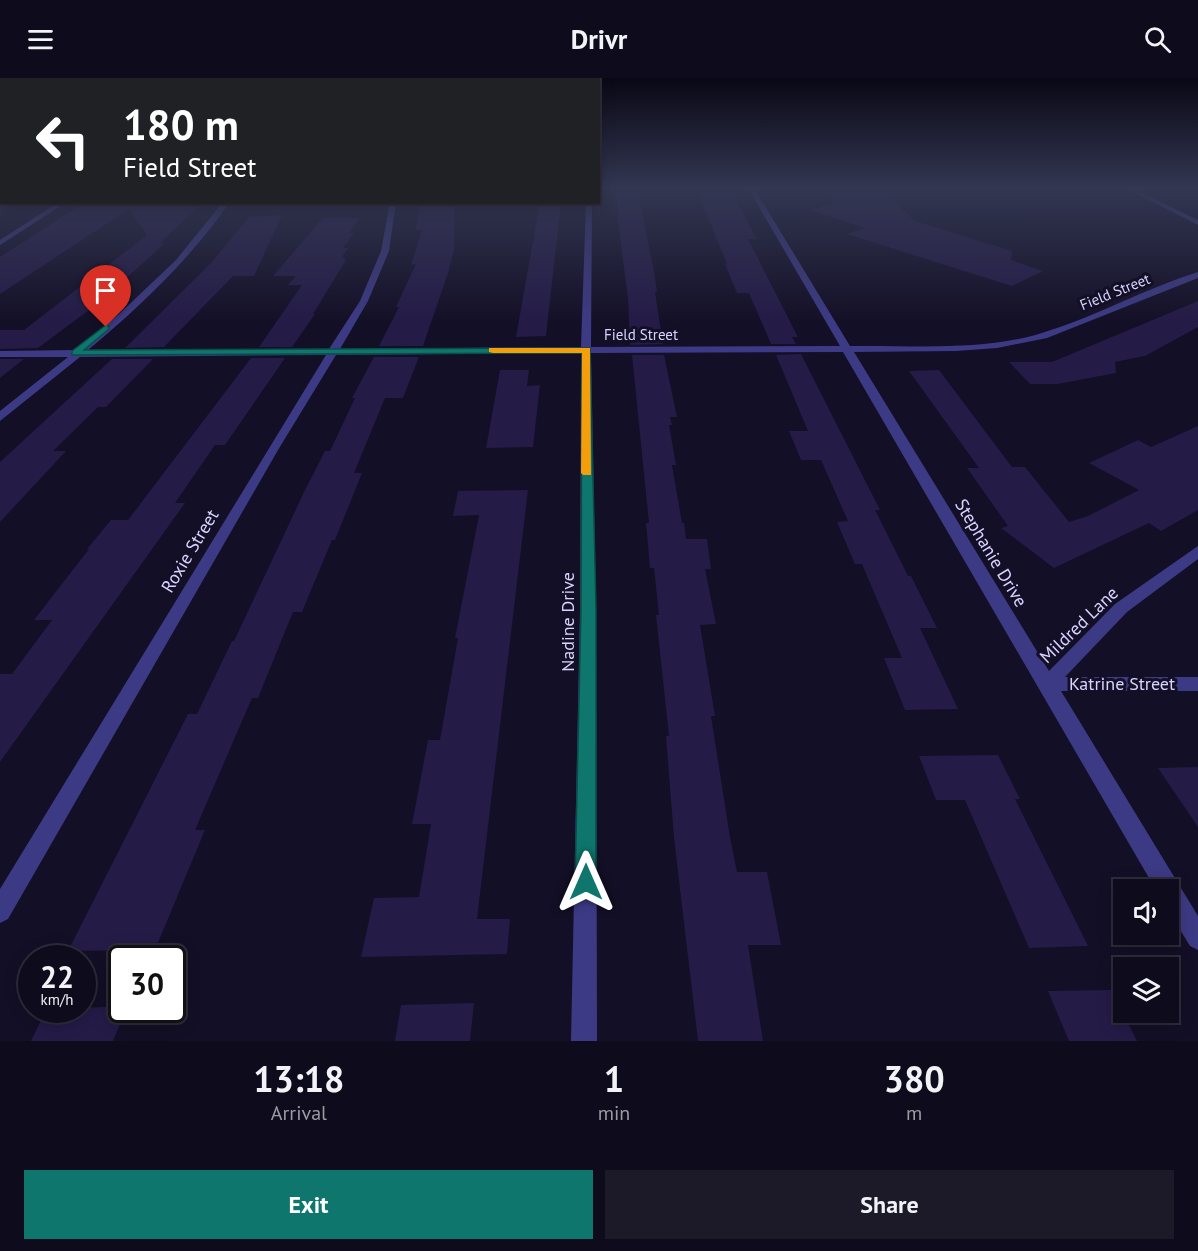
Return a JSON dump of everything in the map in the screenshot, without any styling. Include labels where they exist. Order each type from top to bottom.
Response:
[{"type":"street","points":[[0,243],[16,233]]},
{"type":"street","points":[[0,417],[151,289],[203,233]]},
{"type":"street","name":"Roxie Street","points":[[0,911],[364,301],[385,251],[388,233]]},
{"type":"street","name":"Nadine Drive","points":[[584,1041],[588,233]]},
{"type":"street","name":"Stephanie Drive","points":[[778,233],[1198,938]]},
{"type":"street","name":"Field Street","points":[[0,354],[847,350],[976,347],[1047,335],[1198,275]]},
{"type":"street","name":"Mildred Lane","points":[[1047,684],[1121,608],[1198,551]]},
{"type":"street","name":"Katrine Street","points":[[1047,684],[1198,684]]},
{"type":"building","points":[[37,233],[93,233],[0,294],[0,257]]},
{"type":"building","points":[[146,233],[171,233],[161,242],[164,244],[101,301],[38,348],[0,349],[0,330],[24,330],[147,235]]},
{"type":"building","points":[[236,233],[274,233],[254,276],[233,276],[164,347],[125,348],[211,263]]},
{"type":"building","points":[[310,233],[354,233],[343,248],[348,248],[342,257],[346,260],[313,314],[315,314],[292,347],[259,347],[302,285],[288,285],[296,276],[273,276]]},
{"type":"building","points":[[421,233],[454,233],[454,250],[448,273],[423,346],[379,346],[399,307],[396,307],[416,264],[411,265]]},
{"type":"building","points":[[534,233],[558,233],[546,336],[516,337]]},
{"type":"building","points":[[619,233],[646,233],[654,272],[663,344],[630,345],[628,298]]},
{"type":"building","points":[[714,233],[754,233],[757,239],[748,239],[798,337],[792,337],[796,344],[771,344],[749,293],[737,293],[725,264],[727,264]]},
{"type":"building","points":[[954,233],[1012,251],[1011,260],[1043,271],[1012,286],[847,234]]},
{"type":"building","points":[[1198,301],[1198,327],[1145,356],[1115,362],[1116,373],[1058,384],[1030,384],[1009,362],[1052,362]]},
{"type":"building","points":[[801,354],[880,510],[875,510],[937,628],[920,628],[958,709],[905,710],[884,658],[902,658],[862,564],[855,564],[837,522],[848,521],[821,460],[801,460],[789,431],[808,431],[776,355]]},
{"type":"building","points":[[632,355],[664,355],[677,417],[670,417],[672,425],[669,425],[676,465],[672,465],[682,523],[684,523],[686,539],[707,539],[711,569],[705,569],[716,624],[700,625],[715,716],[711,716],[730,837],[737,872],[767,872],[781,945],[748,945],[763,1041],[698,1041],[674,838],[666,736],[669,736],[656,615],[659,615],[654,568],[650,568],[646,523],[649,523]]},
{"type":"building","points":[[374,357],[419,357],[403,398],[385,398],[354,473],[362,473],[335,540],[332,540],[302,612],[293,612],[258,698],[252,698],[195,830],[205,830],[157,945],[108,945],[108,951],[96,951],[96,945],[71,945],[188,714],[197,714],[305,490],[325,451],[330,451],[355,398],[352,398]]},
{"type":"building","points":[[251,358],[285,358],[225,445],[215,445],[175,503],[185,503],[0,762],[0,674],[12,674],[52,620],[34,620],[89,549],[87,549],[111,520],[128,520]]},
{"type":"building","points":[[0,359],[24,359],[0,378]]},
{"type":"building","points":[[112,359],[153,359],[106,407],[98,407],[53,451],[66,451],[0,522],[0,462]]},
{"type":"building","points":[[500,370],[529,370],[527,386],[540,385],[533,447],[486,448]]},
{"type":"building","points":[[939,370],[1012,467],[1025,467],[1069,522],[1088,516],[1139,490],[1089,463],[1138,440],[1151,447],[1198,426],[1198,510],[1161,531],[1149,523],[1054,568],[1001,528],[1008,526],[967,468],[979,468],[909,371]]},
{"type":"building","points":[[528,490],[477,919],[510,919],[507,954],[361,957],[374,898],[419,897],[431,824],[412,824],[428,740],[440,740],[458,638],[455,638],[479,515],[453,516],[458,491]]},
{"type":"building","points":[[998,755],[1020,799],[1015,799],[1088,946],[1029,948],[965,800],[936,800],[919,756]]},
{"type":"building","points":[[1198,767],[1198,827],[1158,768]]},
{"type":"building","points":[[1112,990],[1113,1023],[1128,1023],[1137,1041],[1069,1041],[1048,991]]},
{"type":"building","points":[[474,1003],[470,1041],[395,1041],[401,1005]]},
{"type":"building","points":[[96,1007],[108,1007],[108,1023],[121,1023],[113,1041],[31,1041],[40,1023],[96,1023]]},
{"type":"slow traffic","points":[[493,350],[586,350],[587,473]]},
{"type":"route","points":[[106,327],[75,353],[586,350],[588,609],[586,882]]}]
